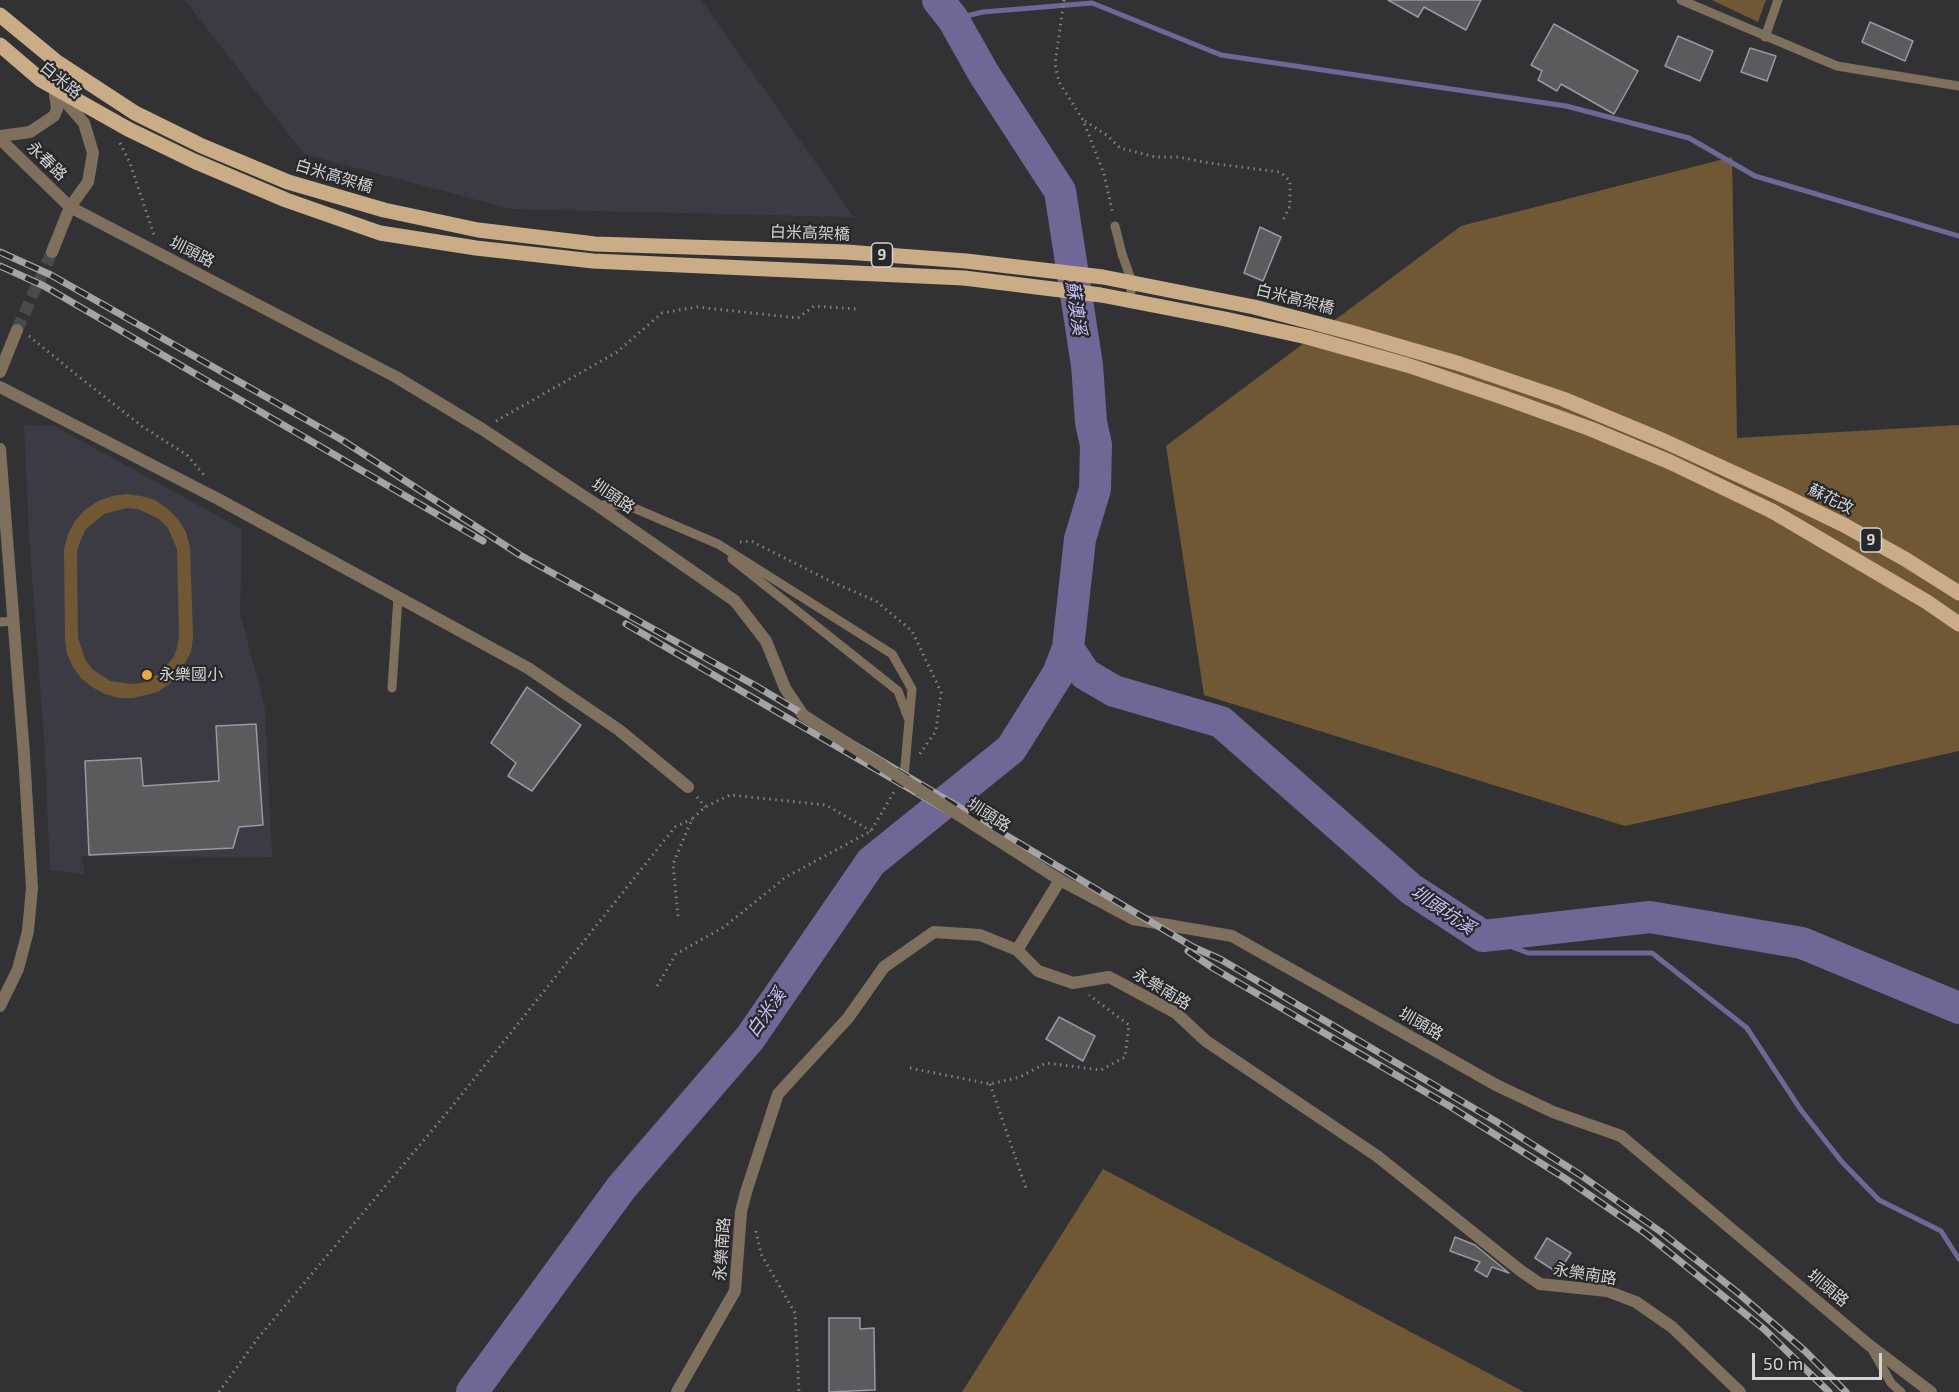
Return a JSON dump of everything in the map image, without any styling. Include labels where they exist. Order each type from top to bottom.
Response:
[{"type":"main road","name":"白米高架橋","points":[[0,15],[57,63],[135,113],[202,146],[288,182],[384,210],[478,230],[595,244],[846,252],[966,261],[1132,282],[1254,307],[1460,364],[1563,399],[1664,441],[1780,494]]},
{"type":"main road","name":"9","points":[[0,45],[41,80],[128,129],[194,161],[276,195],[380,233],[476,248],[593,261],[964,278],[1101,295],[1306,337],[1440,376],[1592,429],[1670,462],[1772,511],[1927,602],[1959,624]]},
{"type":"main road","name":"蘇花改","points":[[1780,494],[1844,525],[1959,593]]},
{"type":"main road","points":[[1927,602],[1959,631]]},
{"type":"street","name":"白米路","points":[[0,52],[64,100],[84,123],[93,153],[88,182],[70,207],[52,252]]},
{"type":"street","points":[[0,138],[30,132],[54,116],[57,109],[55,94]]},
{"type":"street","name":"永春路","points":[[0,138],[70,207]]},
{"type":"street","name":"圳頭路","points":[[70,207],[396,376],[482,429],[597,505],[735,601],[766,641],[785,688],[803,715],[1060,880],[1133,919],[1232,936],[1496,1085],[1553,1112],[1621,1136],[1869,1345],[1931,1392]]},
{"type":"street","points":[[0,372],[21,331]]},
{"type":"street","points":[[0,387],[220,500],[528,668],[619,730],[688,787]]},
{"type":"street","points":[[0,449],[3,535],[14,621],[32,888],[28,931],[18,969],[0,1006]]},
{"type":"street","points":[[1017,950],[1060,880]]},
{"type":"street","name":"永樂南路","points":[[677,1392],[735,1291],[741,1212],[778,1094],[848,1018],[884,967],[934,932],[980,935],[1017,950],[1038,971],[1073,983],[1109,977],[1176,1013],[1206,1041],[1377,1156],[1540,1284],[1607,1291],[1636,1302],[1672,1327],[1740,1392]]},
{"type":"lane","points":[[1681,0],[1765,38],[1837,66],[1959,86]]},
{"type":"lane","points":[[1765,38],[1778,0]]},
{"type":"lane","points":[[1115,226],[1132,282],[1130,300]]},
{"type":"lane","points":[[597,505],[627,505],[718,544],[892,654],[912,689],[904,777]]},
{"type":"lane","points":[[718,544],[740,566],[898,691],[910,724]]},
{"type":"lane","points":[[392,688],[398,597]]},
{"type":"lane","points":[[0,622],[14,621]]},
{"type":"lane","points":[[1869,1345],[1891,1383],[1900,1392]]},
{"type":"path","points":[[1064,0],[1055,64],[1059,82],[1083,120],[1104,174],[1115,226]]},
{"type":"path","points":[[1083,120],[1108,135],[1120,148],[1155,156],[1179,157],[1280,172],[1290,181],[1290,206],[1283,220]]},
{"type":"path","points":[[482,429],[617,352],[662,313],[697,307],[798,318],[814,306],[856,309]]},
{"type":"path","points":[[21,331],[143,426],[187,455],[216,489],[220,500]]},
{"type":"path","points":[[219,1392],[258,1338],[457,1100],[675,827],[692,819],[705,807],[730,795],[826,805],[871,831]]},
{"type":"path","points":[[678,916],[673,864],[692,819]]},
{"type":"path","points":[[910,1068],[990,1084],[1020,1077],[1046,1063],[1101,1070],[1125,1057],[1129,1025],[1073,983]]},
{"type":"path","points":[[990,1084],[1026,1188]]},
{"type":"path","points":[[753,1223],[761,1254],[795,1313],[799,1392]]},
{"type":"shaded area","points":[[185,0],[701,0],[854,217],[511,209],[304,154]]},
{"type":"shaded area","points":[[1712,0],[1766,0],[1758,22]]},
{"type":"shaded area","points":[[1732,157],[1737,438],[1959,425],[1959,751],[1625,826],[1204,695],[1166,446],[1461,226]]},
{"type":"shaded area","name":"永樂國小","points":[[24,425],[54,426],[242,529],[240,613],[265,709],[272,857],[81,856],[85,874],[50,870],[45,753],[29,535]]},
{"type":"shaded area","points":[[127,494],[155,500],[178,519],[186,532],[190,547],[193,637],[191,652],[178,675],[169,684],[158,692],[133,698],[119,698],[105,694],[81,678],[67,654],[65,639],[64,549],[68,534],[75,521],[85,510],[98,501]],"holes":[[[127,508],[138,509],[159,519],[168,528],[177,549],[179,636],[173,658],[160,673],[142,683],[132,684],[110,681],[92,669],[85,659],[78,638],[77,551],[86,529],[104,514]]]},
{"type":"shaded area","points":[[1103,1169],[1524,1392],[962,1392]]},
{"type":"building","points":[[1388,0],[1481,0],[1466,30],[1424,7],[1418,17]]},
{"type":"building","points":[[1870,22],[1913,41],[1905,61],[1862,42]]},
{"type":"building","points":[[1554,24],[1638,71],[1614,114],[1561,84],[1557,91],[1538,80],[1542,71],[1531,65]]},
{"type":"building","points":[[1678,36],[1713,51],[1700,81],[1665,66]]},
{"type":"building","points":[[1750,48],[1776,56],[1767,81],[1741,72]]},
{"type":"building","points":[[1260,227],[1281,237],[1263,281],[1244,273]]},
{"type":"building","points":[[527,687],[581,725],[532,791],[508,776],[516,763],[491,743]]},
{"type":"building","points":[[256,724],[263,825],[239,827],[233,848],[89,855],[85,761],[141,758],[143,786],[219,781],[216,726]]},
{"type":"building","points":[[1059,1017],[1095,1036],[1083,1061],[1046,1039]]},
{"type":"building","points":[[1455,1237],[1475,1245],[1509,1273],[1492,1267],[1487,1277],[1475,1270],[1480,1262],[1450,1251]]},
{"type":"building","points":[[1547,1238],[1571,1253],[1558,1273],[1535,1258]]},
{"type":"building","points":[[829,1318],[860,1318],[860,1329],[874,1328],[875,1390],[829,1392]]},
{"type":"waterway","name":"白米溪","points":[[472,1392],[621,1188],[750,1038],[871,862],[1011,749],[1058,674],[1068,648],[1080,539],[1095,489],[1096,445],[1091,422],[1087,365],[1060,191],[984,74],[953,19],[938,0]]},
{"type":"waterway","points":[[953,19],[983,12],[1092,3],[1221,55],[1566,106],[1689,138],[1755,176],[1959,236]]},
{"type":"waterway","name":"圳頭坑溪","points":[[1068,648],[1085,674],[1114,691],[1221,722],[1411,889],[1483,936],[1650,917],[1802,943],[1959,1008]]},
{"type":"waterway","points":[[1483,936],[1528,953],[1652,953],[1747,1028],[1801,1110],[1842,1162],[1879,1200],[1941,1231],[1959,1259]]},
{"type":"tunnel","points":[[17,330],[52,252]]},
{"type":"railway","points":[[0,252],[51,275],[342,440],[520,555],[756,686],[1193,947],[1220,959],[1497,1122],[1579,1174],[1661,1232],[1737,1292],[1805,1351],[1846,1392]]},
{"type":"railway","points":[[0,266],[44,286],[483,541]]},
{"type":"railway","points":[[626,624],[984,832]]},
{"type":"railway","points":[[1188,951],[1213,968],[1451,1107],[1563,1177],[1645,1233],[1764,1329],[1829,1392]]},
{"type":"place","name":"永樂國小","points":[[147,675]]},
{"type":"water label","name":"蘇澳溪","points":[[1076,308]]}]
